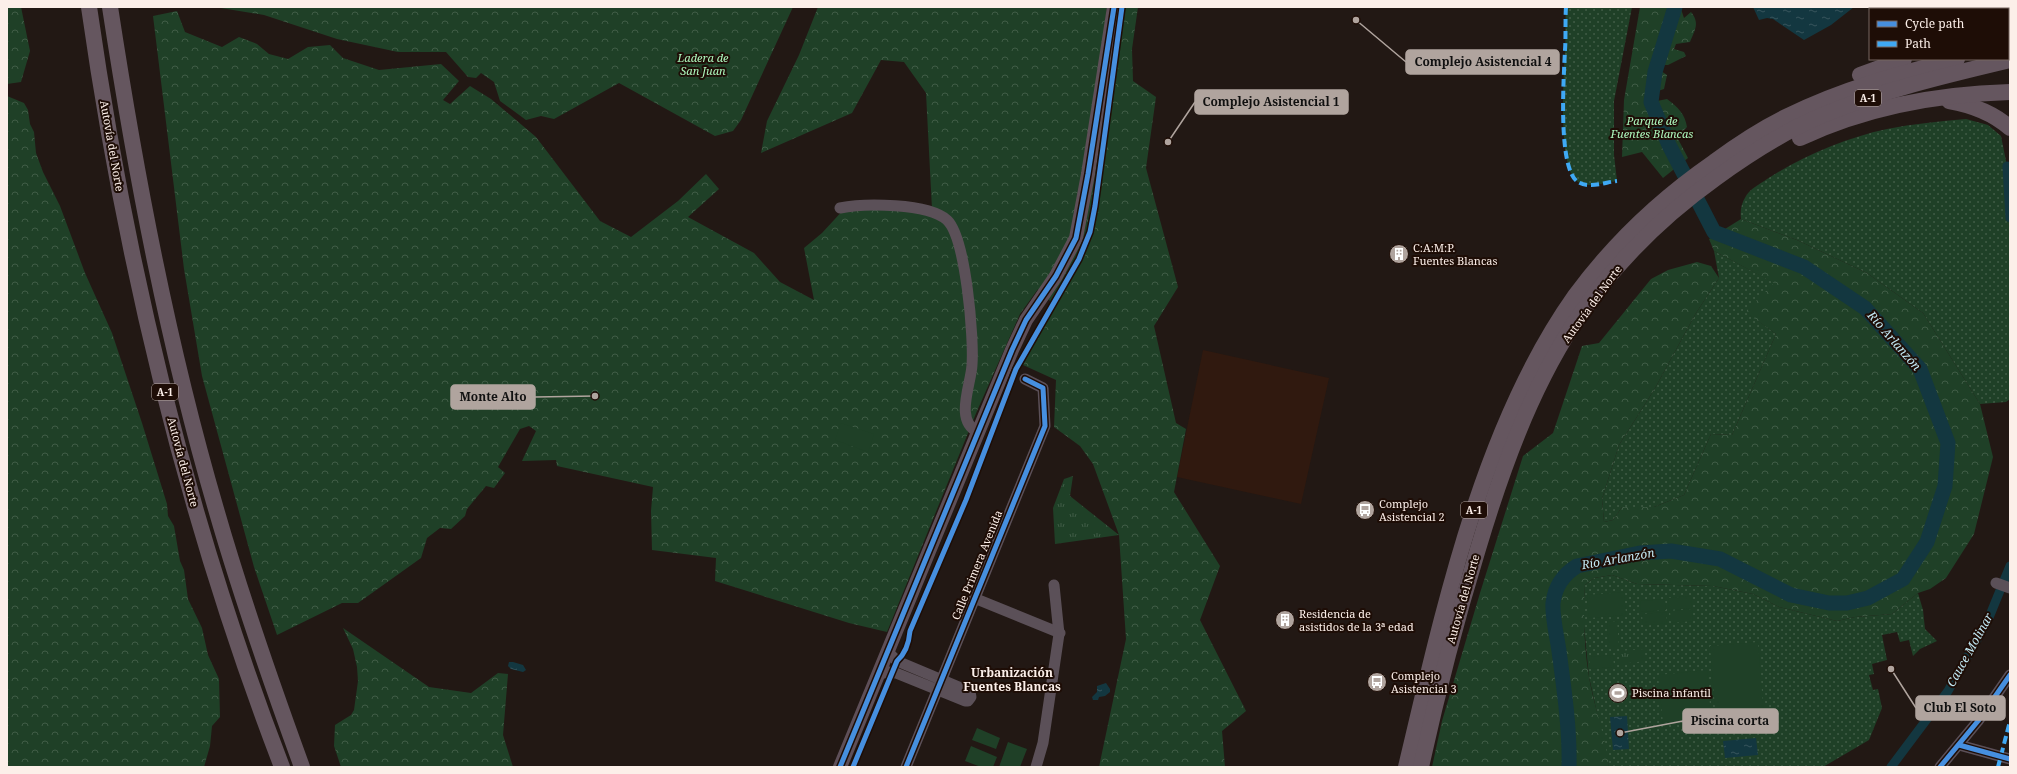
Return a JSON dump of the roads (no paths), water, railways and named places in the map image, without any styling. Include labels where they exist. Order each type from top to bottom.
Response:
[{"type":"highway","name":"Autovía del Norte","points":[[89,7],[101,85],[133,258],[176,440],[231,625],[282,767]]},
{"type":"highway","name":"Autovía del Norte","points":[[110,7],[124,100],[158,274],[190,412],[216,511],[258,643],[302,767]]},
{"type":"highway","points":[[1734,157],[1769,118],[1828,88],[1901,60]]},
{"type":"highway","name":"A-1","points":[[1734,157],[1786,117],[1843,92],[1899,74],[1953,60]]},
{"type":"highway","name":"Autovía del Norte","points":[[1406,767],[1438,637],[1468,528],[1490,464],[1536,359],[1572,301],[1593,275],[1599,258],[1644,229],[1689,197],[1734,157],[1845,106],[1889,91],[2010,60]]},
{"type":"highway","points":[[1644,229],[1690,171],[1734,157],[1773,151],[1819,129],[1863,113],[1920,101],[1972,94],[2010,92]]},
{"type":"highway","points":[[1920,101],[1949,101],[1970,105],[1994,115],[2010,128]]},
{"type":"highway","name":"Autovía del Norte","points":[[1421,767],[1444,667],[1462,602],[1507,458],[1554,357],[1592,298],[1623,261],[1644,229]]},
{"type":"main road","points":[[840,767],[978,432],[1026,320],[1056,276],[1076,238],[1114,7]]},
{"type":"street","points":[[840,208],[865,204],[922,210],[934,212],[946,220],[951,226],[962,259],[973,346],[970,384],[965,410],[969,425],[972,430],[978,432]]},
{"type":"street","name":"Calle Primera Avenida","points":[[906,767],[1045,426],[1043,388],[1025,378]]},
{"type":"street","points":[[1996,583],[2009,588]]},
{"type":"street","points":[[1036,767],[1043,743],[1060,633],[1054,585]]},
{"type":"street","points":[[974,598],[1060,633]]},
{"type":"street","points":[[878,674],[889,672],[896,673],[965,701],[968,701],[971,697],[970,692],[897,661],[888,652]]},
{"type":"street","points":[[1940,767],[1959,745],[2010,675]]},
{"type":"street","points":[[1959,745],[2010,759]]},
{"type":"water","points":[[1753,7],[1854,7],[1831,25],[1804,40],[1773,19],[1767,18],[1759,20]]},
{"type":"water","points":[[509,662],[523,665],[526,670],[523,672],[511,669],[508,666]]},
{"type":"water","points":[[1106,683],[1110,689],[1110,692],[1105,696],[1099,697],[1098,700],[1093,700],[1092,697],[1097,692],[1097,686]]},
{"type":"water","name":"Piscina infantil","points":[[1616,688],[1626,690],[1626,695],[1617,698],[1611,696],[1610,692]]},
{"type":"water","points":[[1627,716],[1629,749],[1613,750],[1610,717]]},
{"type":"water","points":[[1756,738],[1758,755],[1725,758],[1723,741]]},
{"type":"waterway","name":"Río Arlanzón","points":[[1569,767],[1569,738],[1553,603],[1558,586],[1572,569],[1577,566],[1640,553],[1671,551],[1720,559],[1791,595],[1829,603],[1847,603],[1868,598],[1903,579],[1927,542],[1945,486],[1948,443],[1920,369],[1865,308],[1804,267],[1714,232],[1669,145],[1651,102],[1655,72],[1675,7]]},
{"type":"waterway","name":"Cauce Molinar","points":[[2007,166],[2010,218]]},
{"type":"waterway","name":"Cauce Molinar","points":[[1891,767],[1948,691],[1988,620],[2010,566]]},
{"type":"place","name":"Complejo Asistencial 4","points":[[1356,20]]},
{"type":"place","name":"Complejo Asistencial 1","points":[[1168,142]]},
{"type":"place","name":"C:A:M:P. Fuentes Blancas","points":[[1399,254]]},
{"type":"place","name":"Monte Alto","points":[[595,396]]},
{"type":"place","name":"Complejo Asistencial 2","points":[[1365,510]]},
{"type":"place","name":"Residencia de asistidos de la 3ª edad","points":[[1285,620]]},
{"type":"place","name":"Club El Soto","points":[[1891,669]]},
{"type":"place","name":"Complejo Asistencial 3","points":[[1377,682]]},
{"type":"place","name":"Piscina infantil","points":[[1618,693]]},
{"type":"place","name":"Piscina corta","points":[[1620,733]]},
{"type":"district","name":"Urbanización Fuentes Blancas","points":[[1012,680]]},
{"type":"park label","name":"Ladera de San Juan","points":[[703,64]]},
{"type":"park label","name":"Parque de Fuentes Blancas","points":[[1652,127]]}]
